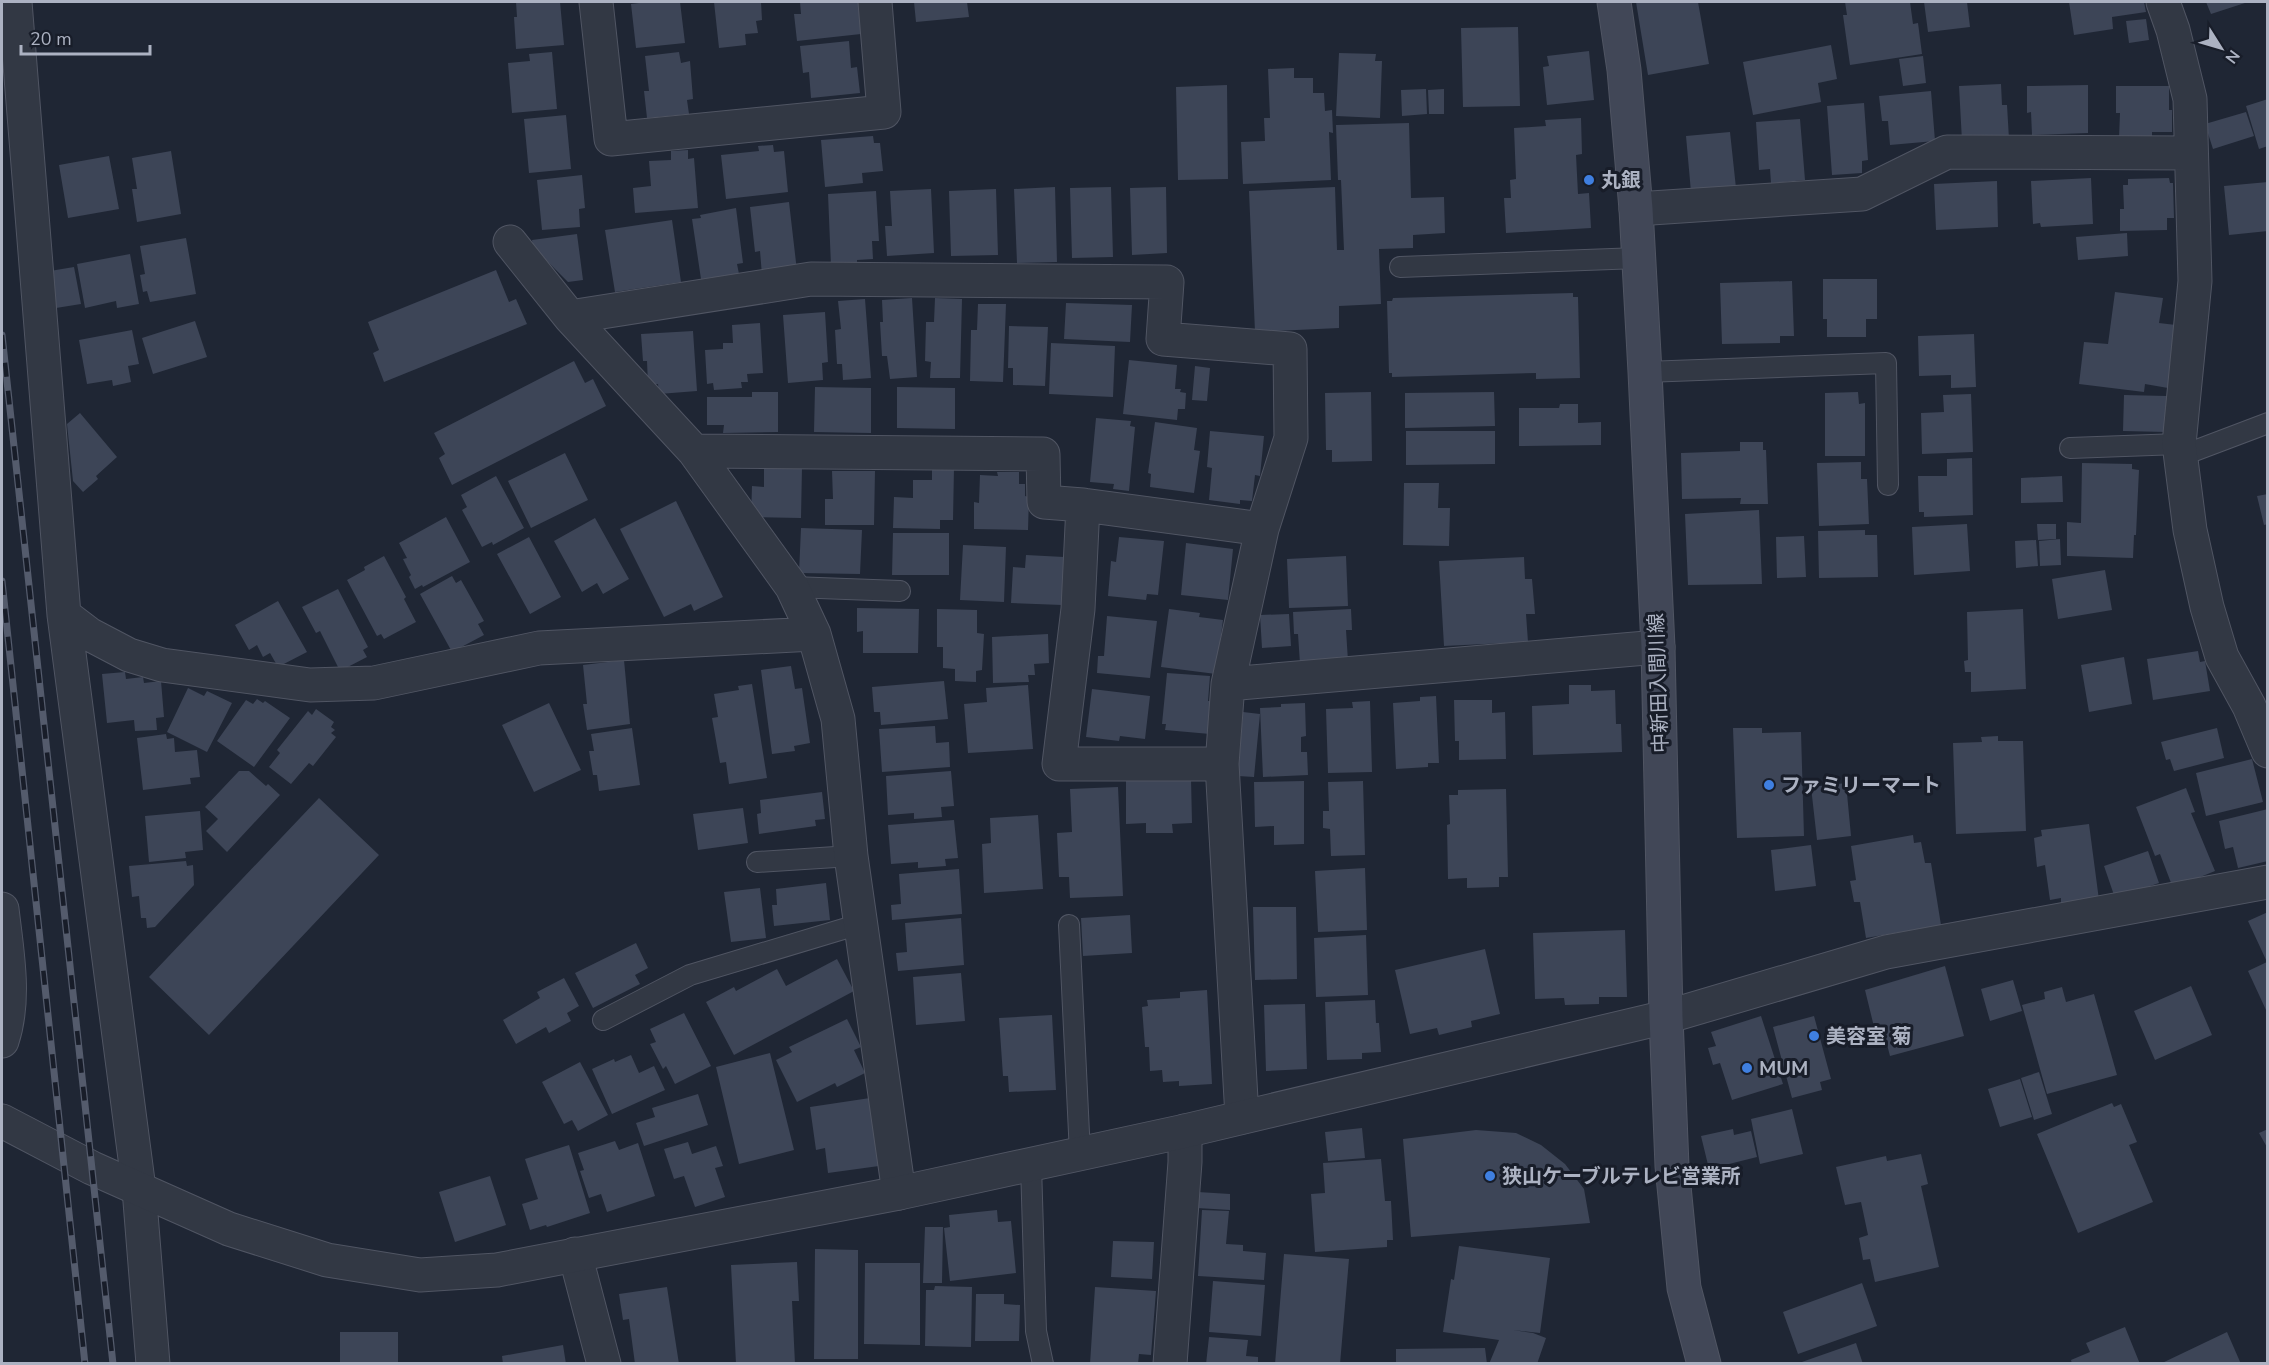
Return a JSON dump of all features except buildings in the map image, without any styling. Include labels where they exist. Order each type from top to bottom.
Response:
[{"type":"main road","name":"中新田入間川線","points":[[1614,2],[1624,70],[1636,209],[1645,372],[1658,647],[1666,1017],[1672,1166],[1684,1288],[1704,1364]]},
{"type":"street","points":[[15,2],[64,615],[139,1189],[153,1364]]},
{"type":"street","points":[[596,2],[611,139],[884,112],[875,2]]},
{"type":"street","points":[[2163,2],[2173,30],[2190,99],[2195,281],[2180,450],[2190,530],[2207,607],[2222,657],[2249,706],[2268,751]]},
{"type":"street","points":[[1636,209],[1862,194],[1947,152],[2192,153]]},
{"type":"street","points":[[510,242],[570,317],[694,450],[792,587],[814,634],[838,719],[850,856],[898,1193]]},
{"type":"street","points":[[570,317],[811,279],[1167,282],[1162,339],[1290,349],[1291,438],[1262,529],[1228,684],[1222,764],[1242,1117]]},
{"type":"street","points":[[694,450],[1043,454],[1044,502],[1262,529]]},
{"type":"street","points":[[1083,506],[1078,609],[1059,764],[1222,764]]},
{"type":"street","points":[[64,615],[89,633],[129,655],[162,665],[310,685],[374,683],[539,648],[814,634]]},
{"type":"street","points":[[1228,684],[1658,647]]},
{"type":"street","points":[[2,1121],[93,1168],[230,1229],[316,1256],[420,1275],[497,1270],[898,1193],[1185,1131],[1666,1017],[1886,952],[2268,882]]},
{"type":"street","points":[[2,909],[10,1008],[2,1041]]},
{"type":"street","points":[[1170,1364],[1185,1162],[1185,1131]]},
{"type":"street","points":[[575,1254],[604,1364]]},
{"type":"lane","points":[[1400,267],[1639,258]]},
{"type":"lane","points":[[1645,372],[1886,363],[1888,485]]},
{"type":"lane","points":[[2070,448],[2180,450],[2268,423]]},
{"type":"lane","points":[[792,587],[900,591]]},
{"type":"lane","points":[[757,862],[850,856]]},
{"type":"lane","points":[[603,1020],[690,975],[860,924]]},
{"type":"lane","points":[[1069,925],[1080,1154]]},
{"type":"lane","points":[[1031,1165],[1035,1331],[1043,1364]]},
{"type":"railway","points":[[2,335],[113,1364]]},
{"type":"railway","points":[[2,581],[85,1364]]},
{"type":"place","name":"丸銀","points":[[1589,180]]},
{"type":"place","name":"ファミリーマート","points":[[1769,785]]},
{"type":"place","name":"美容室 菊","points":[[1814,1036]]},
{"type":"place","name":"MUM","points":[[1747,1068]]},
{"type":"place","name":"狭山ケーブルテレビ営業所","points":[[1490,1176]]}]
